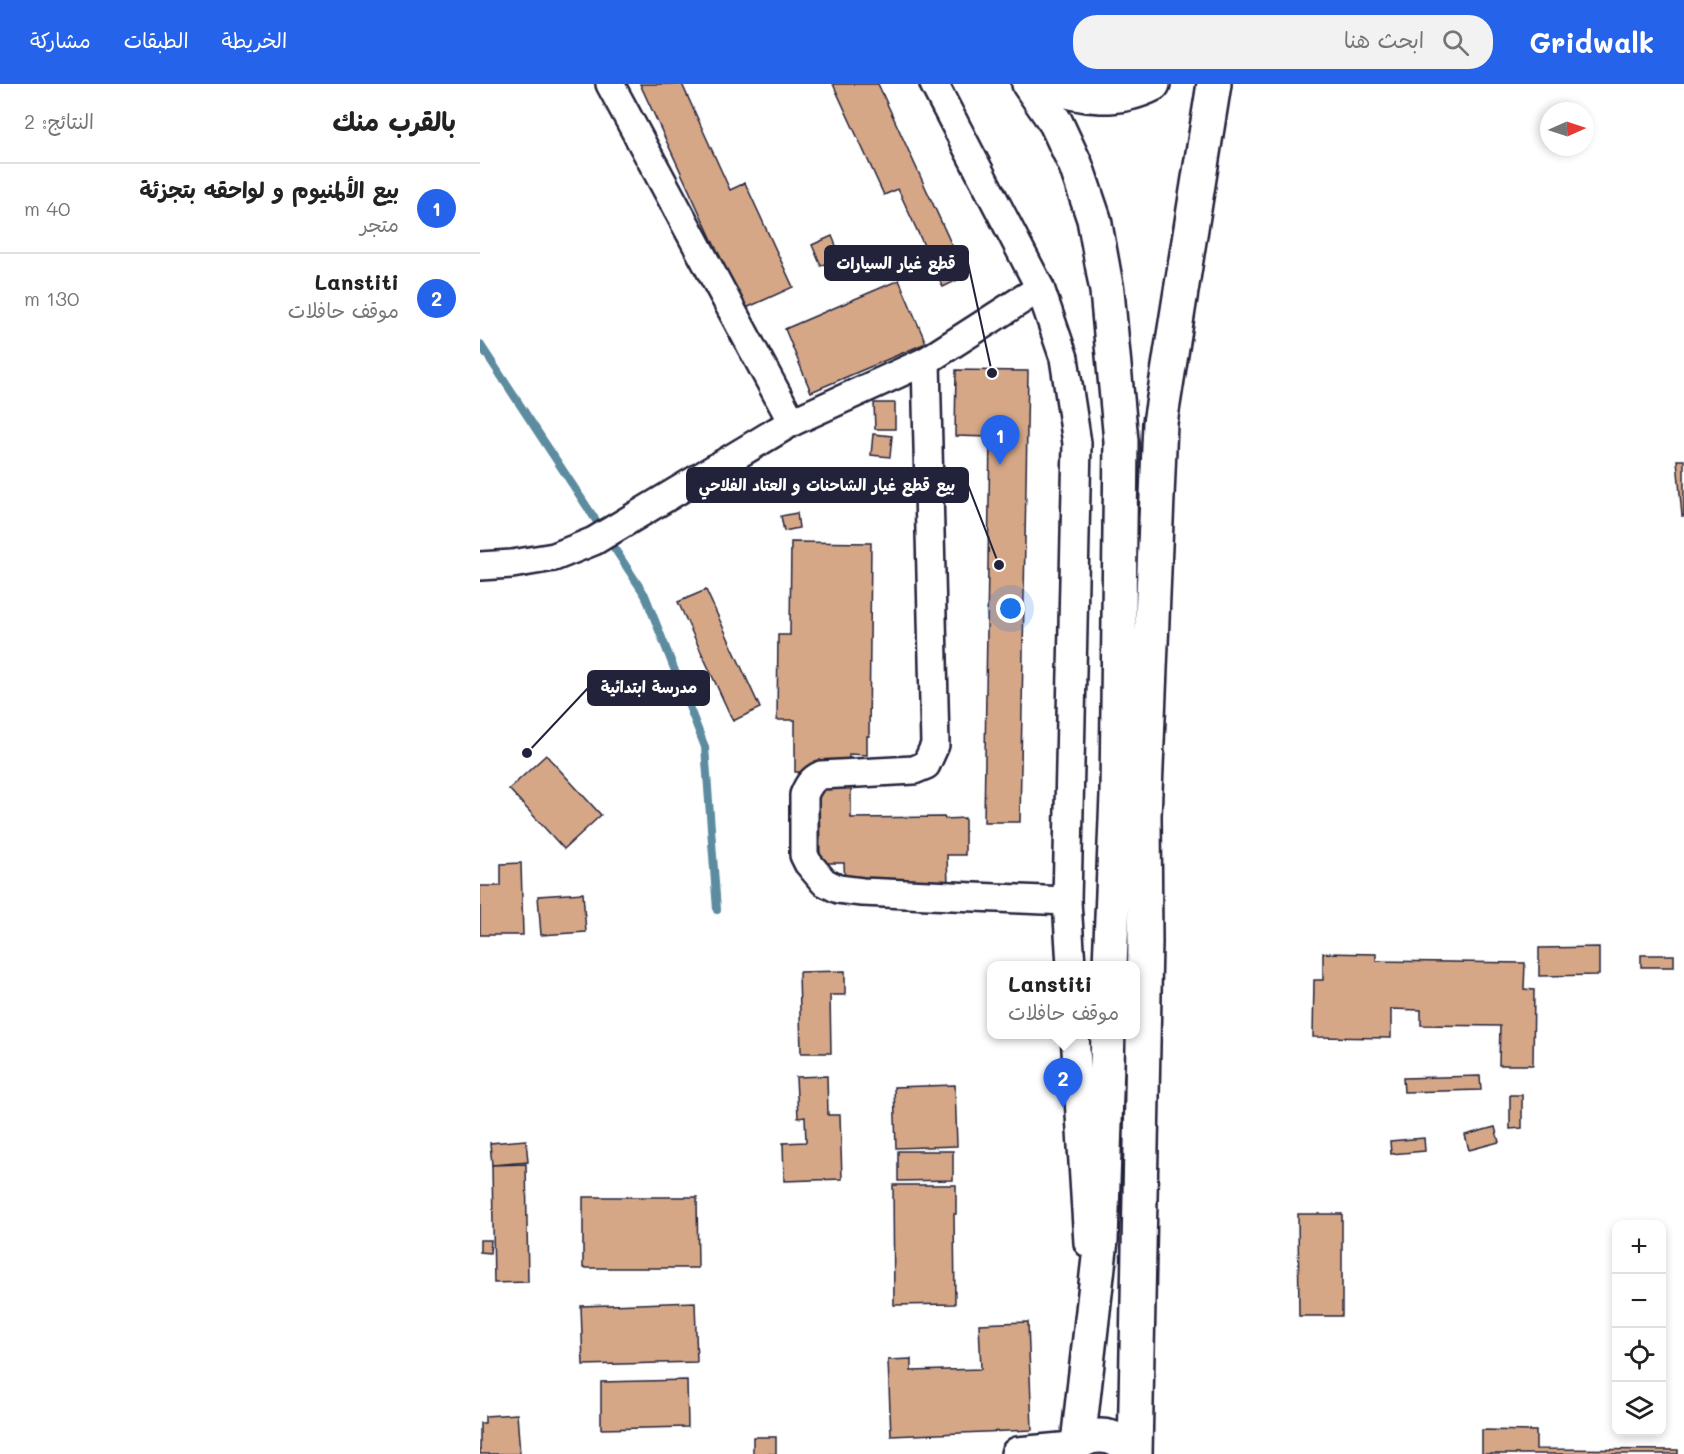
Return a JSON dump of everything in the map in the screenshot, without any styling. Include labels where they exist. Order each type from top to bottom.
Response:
[{"type":"main road","points":[[1029,84],[1056,123],[1076,166],[1094,219],[1107,291],[1120,430],[1117,795],[1110,961]]},
{"type":"main road","points":[[1048,84],[1081,95],[1103,96],[1124,94],[1152,84]]},
{"type":"main road","points":[[1134,1454],[1144,954],[1144,816],[1160,423],[1214,84]]},
{"type":"main road","points":[[1073,1449],[1101,1239],[1108,1039]]},
{"type":"main road","points":[[1018,1454],[1073,1449],[1091,1437],[1106,1436],[1119,1440],[1134,1454]]},
{"type":"street","points":[[610,84],[792,422]]},
{"type":"street","points":[[934,84],[1040,288],[1064,358],[1077,443],[1067,901],[1071,961]]},
{"type":"street","points":[[480,566],[512,564],[554,557],[594,541],[792,422],[926,361],[1040,288]]},
{"type":"street","points":[[926,361],[935,745],[926,765],[914,770],[821,775],[815,778],[804,795],[804,855],[814,872],[824,882],[838,889],[1067,901]]},
{"type":"street","points":[[1075,1039],[1092,1319]]},
{"type":"building","points":[[640,84],[682,84],[730,190],[745,183],[793,287],[744,309]]},
{"type":"building","points":[[833,84],[878,84],[966,276],[943,287],[898,189],[884,195]]},
{"type":"building","points":[[832,236],[841,257],[821,266],[812,245]]},
{"type":"building","points":[[899,280],[926,343],[811,392],[785,329]]},
{"type":"building","points":[[956,370],[1028,371],[1020,822],[984,822],[990,437],[955,436]]},
{"type":"building","points":[[874,403],[895,403],[895,429],[875,429]]},
{"type":"building","points":[[873,434],[892,436],[890,457],[871,455]]},
{"type":"building","points":[[1677,460],[1684,460],[1684,516],[1682,516]]},
{"type":"building","points":[[797,513],[799,528],[784,531],[781,516]]},
{"type":"building","points":[[791,542],[871,543],[869,736],[867,736],[867,755],[849,754],[849,772],[795,772],[795,720],[777,720],[778,635],[790,635]]},
{"type":"building","points":[[706,590],[760,708],[733,721],[678,602]]},
{"type":"building","points":[[546,755],[601,815],[564,849],[509,789]]},
{"type":"building","points":[[851,788],[851,818],[965,818],[965,855],[947,855],[948,885],[845,887],[844,863],[820,863],[819,789]]},
{"type":"building","points":[[521,863],[523,935],[480,935],[480,886],[501,886],[501,864]]},
{"type":"building","points":[[583,893],[586,932],[541,935],[538,896]]},
{"type":"building","points":[[1599,947],[1599,975],[1539,976],[1539,948]]},
{"type":"building","points":[[1323,953],[1376,954],[1376,961],[1525,963],[1524,989],[1534,990],[1533,1065],[1499,1065],[1500,1026],[1421,1025],[1421,1010],[1391,1009],[1391,1038],[1313,1037],[1314,980],[1323,980]]},
{"type":"building","points":[[1641,955],[1674,955],[1674,967],[1641,967]]},
{"type":"building","points":[[845,971],[845,995],[830,995],[831,1053],[801,1053],[799,972]]},
{"type":"building","points":[[827,1076],[828,1115],[840,1115],[842,1179],[784,1181],[783,1143],[806,1142],[805,1117],[798,1118],[796,1077]]},
{"type":"building","points":[[1480,1076],[1481,1090],[1404,1092],[1403,1078]]},
{"type":"building","points":[[955,1085],[957,1146],[896,1148],[894,1087]]},
{"type":"building","points":[[1510,1095],[1522,1095],[1522,1128],[1510,1129]]},
{"type":"building","points":[[1495,1127],[1499,1142],[1469,1150],[1465,1135]]},
{"type":"building","points":[[1424,1138],[1425,1151],[1391,1154],[1390,1141]]},
{"type":"building","points":[[526,1140],[528,1162],[492,1165],[490,1143]]},
{"type":"building","points":[[898,1151],[953,1151],[953,1180],[898,1181]]},
{"type":"building","points":[[526,1164],[528,1282],[494,1283],[492,1165]]},
{"type":"building","points":[[893,1185],[956,1185],[955,1304],[894,1305]]},
{"type":"building","points":[[583,1197],[697,1197],[698,1268],[583,1268]]},
{"type":"building","points":[[1298,1214],[1342,1214],[1342,1316],[1299,1316]]},
{"type":"building","points":[[480,1240],[491,1240],[490,1253],[480,1252]]},
{"type":"building","points":[[695,1302],[697,1362],[583,1365],[581,1306]]},
{"type":"building","points":[[1028,1322],[1032,1430],[891,1436],[888,1360],[911,1359],[911,1371],[981,1369],[979,1324]]},
{"type":"building","points":[[687,1380],[688,1427],[601,1429],[601,1382]]},
{"type":"building","points":[[517,1414],[520,1454],[480,1454],[480,1423],[485,1423],[485,1416]]},
{"type":"building","points":[[1482,1430],[1536,1431],[1536,1449],[1678,1450],[1678,1454],[1482,1454]]},
{"type":"building","points":[[753,1437],[776,1437],[776,1454],[753,1454]]},
{"type":"waterway","points":[[480,344],[645,595],[705,747],[717,910]]},
{"type":"place","name":"قطع غيار السيارات","points":[[992,373]]},
{"type":"place","name":"بيع الألمنيوم و لواحقه بتجزئة","points":[[1000,465]]},
{"type":"place","name":"بيع قطع غيار الشاحنات و العتاد الفلاحي","points":[[999,565]]},
{"type":"place","name":"مدرسة ابتدائية","points":[[527,753]]},
{"type":"place","name":"Lanstiti","points":[[1063,1108]]}]
